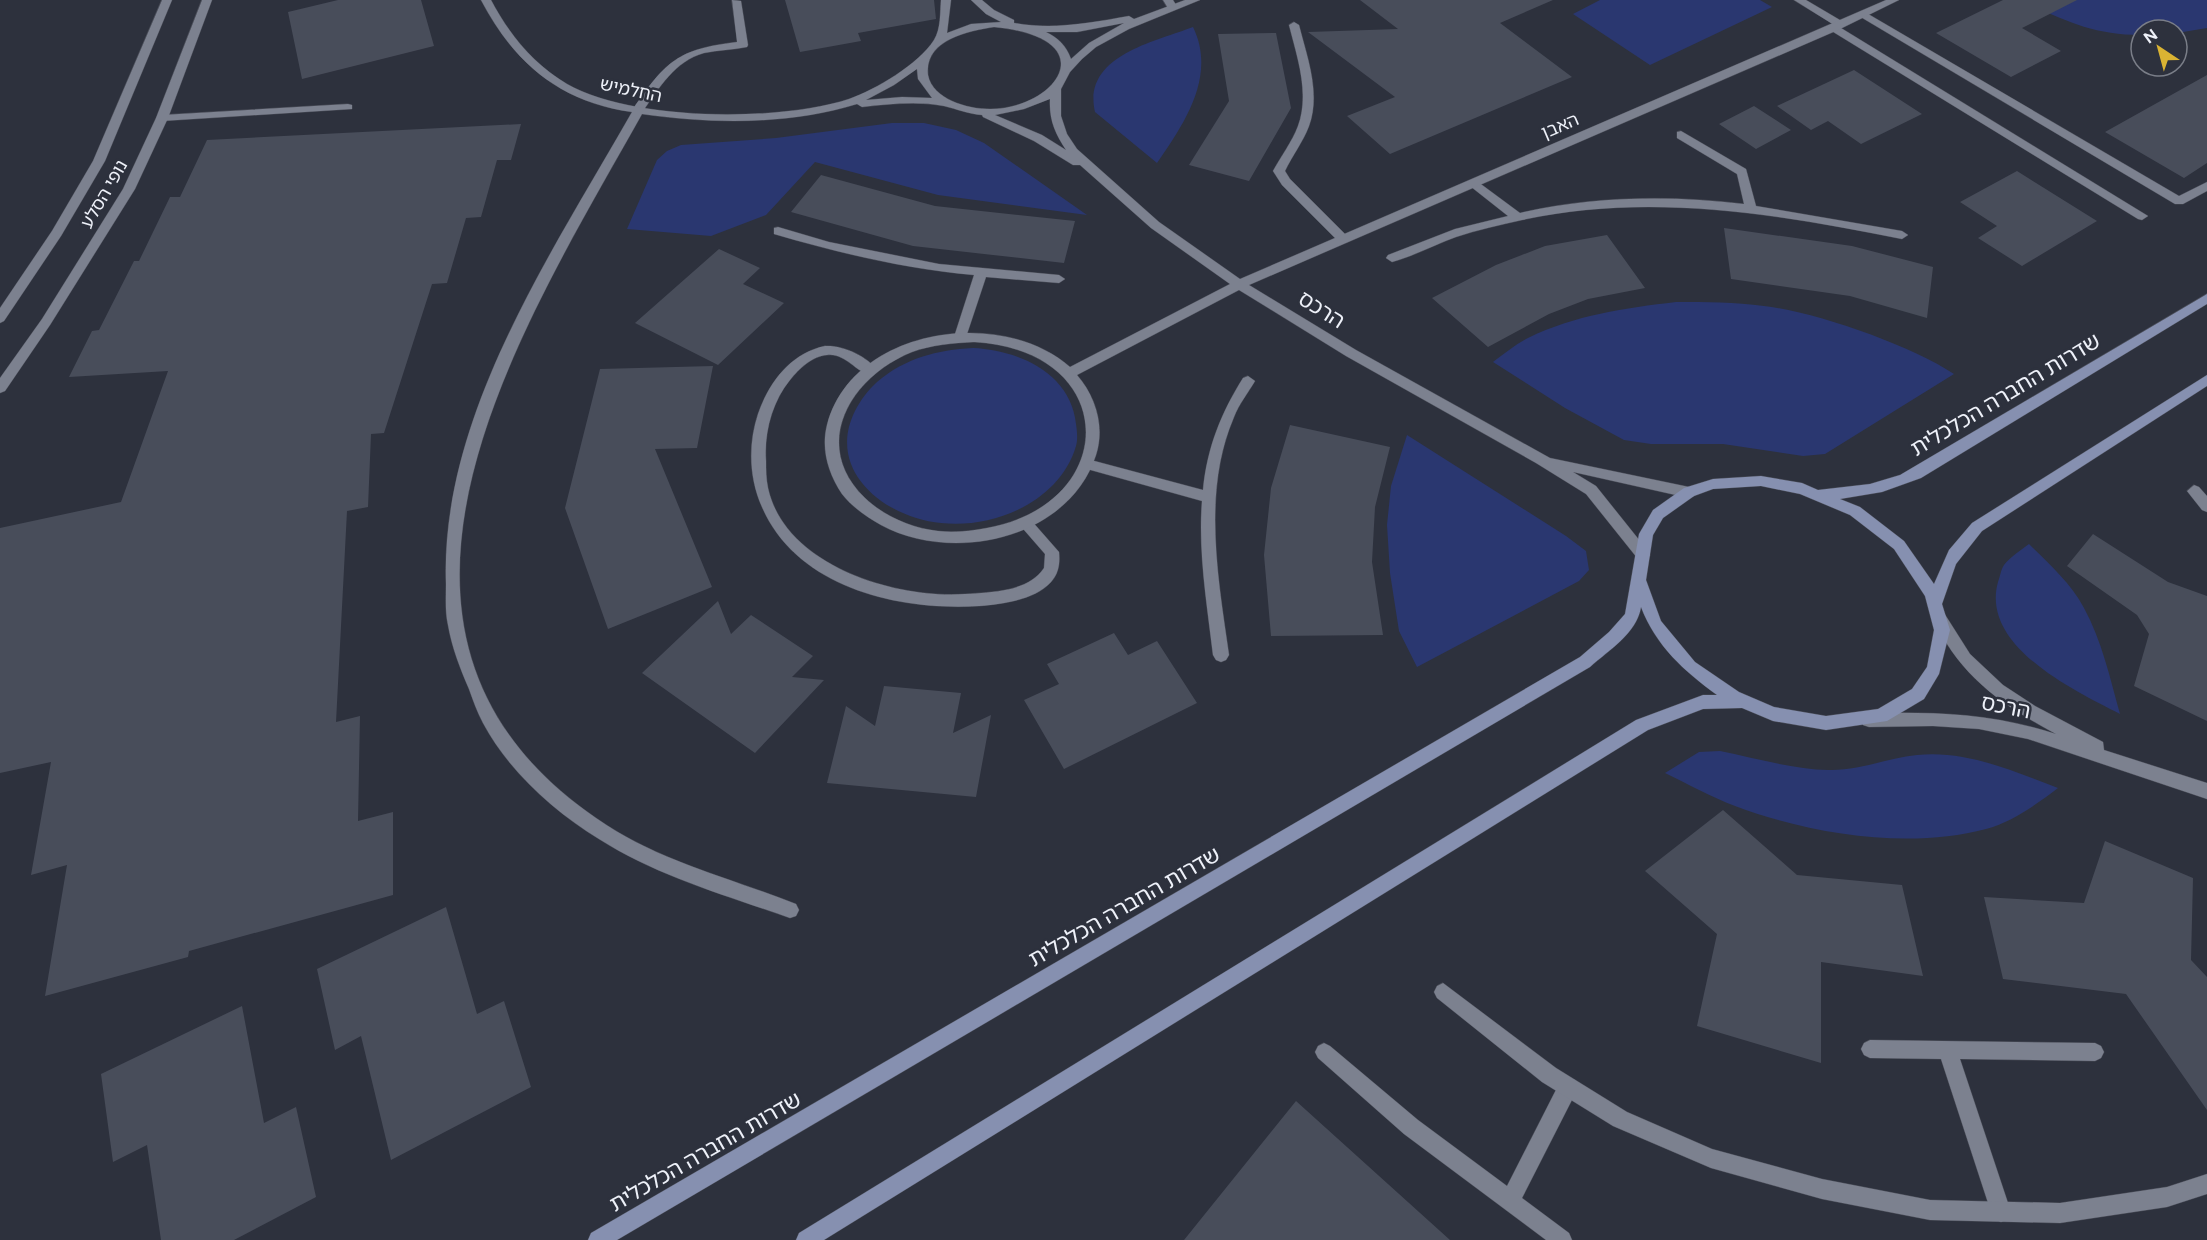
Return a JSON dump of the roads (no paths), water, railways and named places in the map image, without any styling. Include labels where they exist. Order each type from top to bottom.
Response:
[{"type":"main road","name":"שדרות החברה הכלכלית","points":[[598,1240],[1585,662],[1614,637],[1632,617],[1646,534],[1658,514],[1689,492],[1713,484],[1761,481],[1802,489],[1815,494],[1871,490],[1893,485],[1916,474],[2207,298]]},
{"type":"main road","points":[[1936,609],[1948,562],[1957,546],[1977,527],[2207,380]]},
{"type":"main road","points":[[1640,580],[1656,624],[1690,667],[1743,701],[1773,714],[1826,723],[1881,716],[1918,694],[1934,669],[1942,630],[1932,594],[1899,545],[1855,511],[1815,494]]},
{"type":"main road","points":[[806,1240],[1642,725],[1703,702],[1743,701]]},
{"type":"street","name":"נופי הסלע","points":[[0,318],[57,233],[94,171],[167,0]]},
{"type":"street","name":"נופי הסלע","points":[[0,388],[104,232],[145,158],[207,0]]},
{"type":"street","name":"החלמיש","points":[[486,0],[504,33],[539,71],[566,88],[589,98],[639,109],[701,117],[792,114],[909,100],[927,100],[952,105]]},
{"type":"street","points":[[946,0],[945,21],[940,39],[920,67],[923,81],[933,94],[952,105],[975,111],[1001,111],[1028,106],[1048,96],[1062,82],[1067,66],[1063,52],[1056,43],[1040,32],[990,12],[976,0]]},
{"type":"street","points":[[1066,70],[1088,46],[1155,14],[1170,4],[1195,0]]},
{"type":"street","points":[[1799,0],[1837,27],[2142,216]]},
{"type":"street","name":"האבן","points":[[1070,373],[1239,284],[1837,27],[1894,0]]},
{"type":"street","points":[[736,1],[744,45],[705,48],[686,55],[670,66],[639,109],[519,331],[480,423],[459,492],[451,554],[454,618],[468,670],[489,719],[513,753],[552,794],[604,833],[664,865],[790,910]]},
{"type":"street","points":[[940,39],[960,30],[994,24],[1077,29],[1155,14]]},
{"type":"street","points":[[1863,14],[2179,201],[2207,186]]},
{"type":"street","points":[[1294,25],[1307,84],[1307,107],[1303,125],[1279,171],[1286,182],[1343,239]]},
{"type":"street","name":"החלמיש","points":[[812,111],[851,102],[875,93],[898,79],[925,57]]},
{"type":"street","name":"הרכס","points":[[1056,87],[1055,116],[1061,134],[1073,152],[1155,225],[1239,284],[1351,353],[1541,459],[1591,490],[1643,555]]},
{"type":"street","points":[[162,117],[348,107]]},
{"type":"street","name":"הרכס","points":[[975,111],[1038,138],[1096,173]]},
{"type":"street","points":[[1681,135],[1742,172],[1751,209]]},
{"type":"street","points":[[1474,183],[1518,217]]},
{"type":"street","points":[[1392,258],[1467,230],[1518,217],[1574,206],[1639,203],[1688,203],[1812,216],[1902,235]]},
{"type":"street","points":[[778,231],[875,257],[939,268],[1059,279]]},
{"type":"street","points":[[960,337],[981,272]]},
{"type":"street","points":[[960,337],[992,338],[1028,347],[1043,354],[1070,373],[1083,391],[1092,411],[1094,434],[1087,464],[1063,497],[1042,514],[1025,523],[999,532],[962,538],[914,533],[893,526],[869,513],[852,498],[842,485],[834,466],[831,450],[832,430],[845,398],[871,371],[902,352],[931,341],[960,337]]},
{"type":"street","points":[[871,371],[843,353],[832,350],[819,351],[799,362],[781,381],[767,407],[760,430],[757,460],[761,486],[772,515],[788,538],[813,561],[850,583],[885,595],[924,602],[963,602],[1019,593],[1042,581],[1052,569],[1052,552],[1025,523]]},
{"type":"street","points":[[1221,656],[1208,539],[1208,497],[1213,461],[1226,419],[1248,381]]},
{"type":"street","name":"הרכס","points":[[1541,459],[1689,492]]},
{"type":"street","points":[[1087,464],[1208,497]]},
{"type":"street","points":[[2194,491],[2207,506]]},
{"type":"street","name":"הרכס","points":[[1936,609],[1967,662],[1990,685],[2027,711],[2151,774]]},
{"type":"street","name":"הרכס","points":[[1845,721],[1933,719],[1979,722],[2028,732],[2207,791]]},
{"type":"street","points":[[1443,992],[1549,1076],[1620,1119],[1711,1158],[1822,1189],[1930,1210],[2060,1213],[2167,1197],[2207,1184]]},
{"type":"street","points":[[1870,1050],[2095,1052]]},
{"type":"street","points":[[1948,1050],[2001,1212]]},
{"type":"street","points":[[1324,1052],[1411,1127],[1562,1240]]},
{"type":"street","points":[[1509,1202],[1568,1087]]}]
